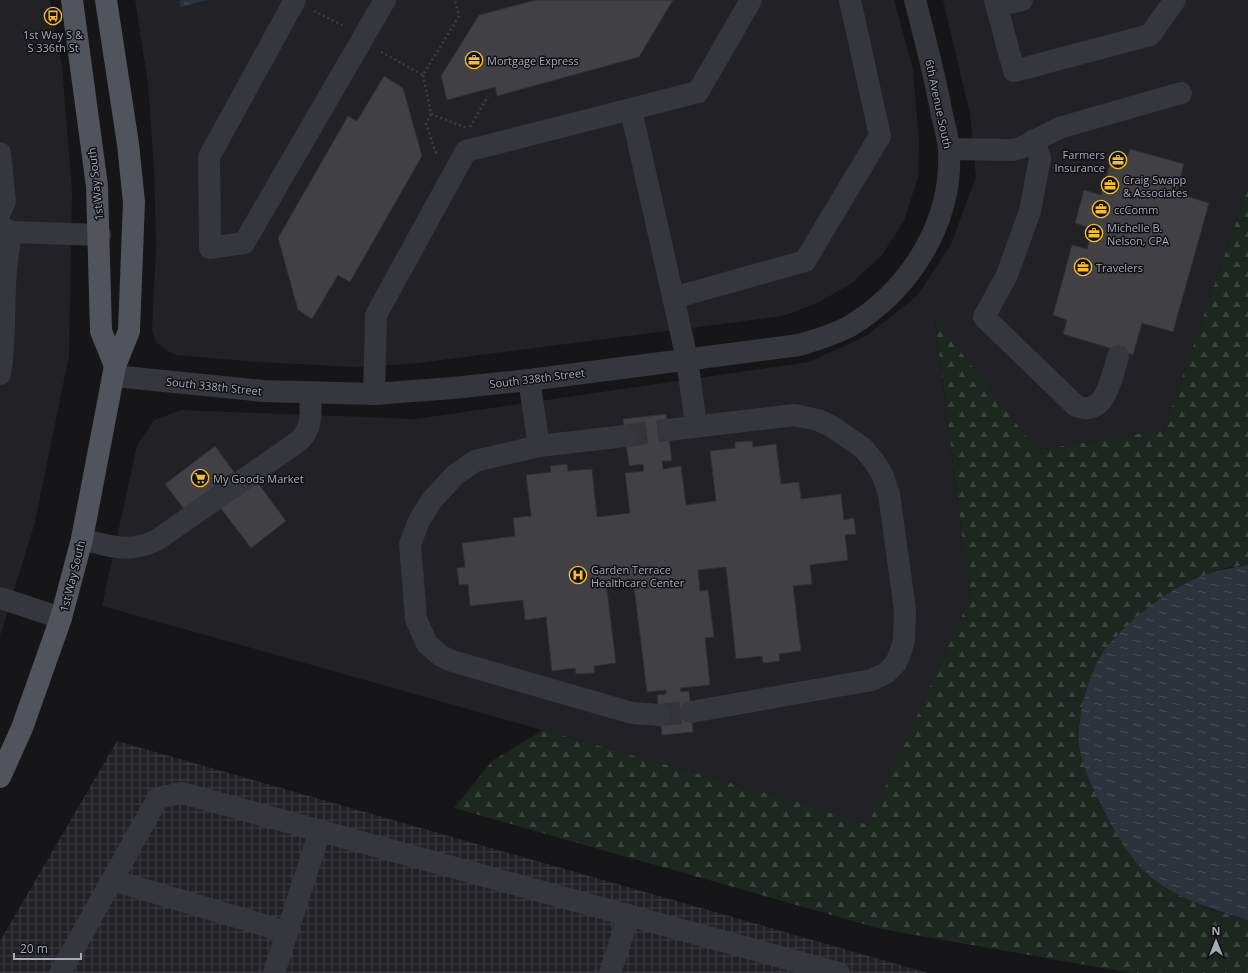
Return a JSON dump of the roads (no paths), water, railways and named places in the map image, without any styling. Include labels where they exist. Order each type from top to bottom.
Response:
[{"type":"main road","name":"1st Way South","points":[[72,0],[97,186],[100,235],[98,293],[101,332],[115,371]]},
{"type":"main road","name":"1st Way South","points":[[0,777],[22,728],[61,618],[82,539],[115,371],[129,332],[134,202],[128,144],[106,0]]},
{"type":"street","points":[[294,0],[209,157],[210,248],[244,243],[385,0]]},
{"type":"street","points":[[374,394],[376,315],[466,151],[698,92],[751,0]]},
{"type":"street","points":[[673,298],[805,261],[880,136],[850,0]]},
{"type":"street","name":"6th Avenue South","points":[[915,0],[937,85],[949,149],[948,180],[942,209],[924,253]]},
{"type":"street","points":[[1022,0],[996,3],[1014,71],[1150,36],[1175,0]]},
{"type":"street","points":[[949,149],[1013,150],[1020,148],[1059,128],[1181,93]]},
{"type":"street","points":[[631,110],[687,359],[696,425]]},
{"type":"street","points":[[1034,140],[1040,158],[1030,211],[1007,275],[984,317],[1076,406],[1081,408],[1095,406],[1105,395],[1118,356]]},
{"type":"street","points":[[0,153],[5,202],[0,212]]},
{"type":"street","points":[[0,374],[4,350],[7,253],[6,229],[100,235]]},
{"type":"street","name":"South 338th Street","points":[[115,371],[210,387],[310,393],[374,394],[454,388],[529,380],[799,344],[823,338],[849,327],[886,299],[924,253]]},
{"type":"street","points":[[529,380],[539,446]]},
{"type":"street","points":[[82,539],[122,549],[136,548],[157,540],[305,436],[309,424],[310,393]]},
{"type":"street","points":[[668,430],[696,425],[794,415],[818,420],[831,426],[863,448],[874,461],[882,474],[889,494],[905,610],[904,640],[896,663],[886,673],[872,680],[691,712]]},
{"type":"street","points":[[625,436],[539,446],[474,461],[455,475],[431,501],[419,521],[410,544],[416,619],[419,629],[427,644],[434,651],[452,661],[632,713],[659,715]]},
{"type":"street","points":[[0,598],[61,618]]},
{"type":"street","points":[[60,973],[158,798],[182,793],[839,973]]},
{"type":"street","points":[[274,973],[320,831]]},
{"type":"street","points":[[112,880],[287,932]]},
{"type":"street","points":[[610,973],[628,915]]},
{"type":"water","points":[[207,0],[181,7],[179,1]]},
{"type":"water","points":[[1248,565],[1248,920],[1198,904],[1163,886],[1144,871],[1117,835],[1091,784],[1080,752],[1079,733],[1082,709],[1093,671],[1104,651],[1121,631],[1157,601],[1182,585],[1199,577]]},
{"type":"tunnel","points":[[625,436],[668,430]]},
{"type":"tunnel","points":[[659,715],[691,712]]},
{"type":"place","name":"1st Way S & S 336th St","points":[[53,16]]},
{"type":"place","name":"Mortgage Express","points":[[474,60]]},
{"type":"place","name":"Farmers Insurance","points":[[1118,160]]},
{"type":"place","name":"Craig Swapp & Associates","points":[[1110,185]]},
{"type":"place","name":"ccComm","points":[[1101,209]]},
{"type":"place","name":"Michelle B. Nelson, CPA","points":[[1094,233]]},
{"type":"place","name":"Travelers","points":[[1083,267]]},
{"type":"place","name":"My Goods Market","points":[[200,478]]},
{"type":"place","name":"Garden Terrace Healthcare Center","points":[[578,575]]}]
